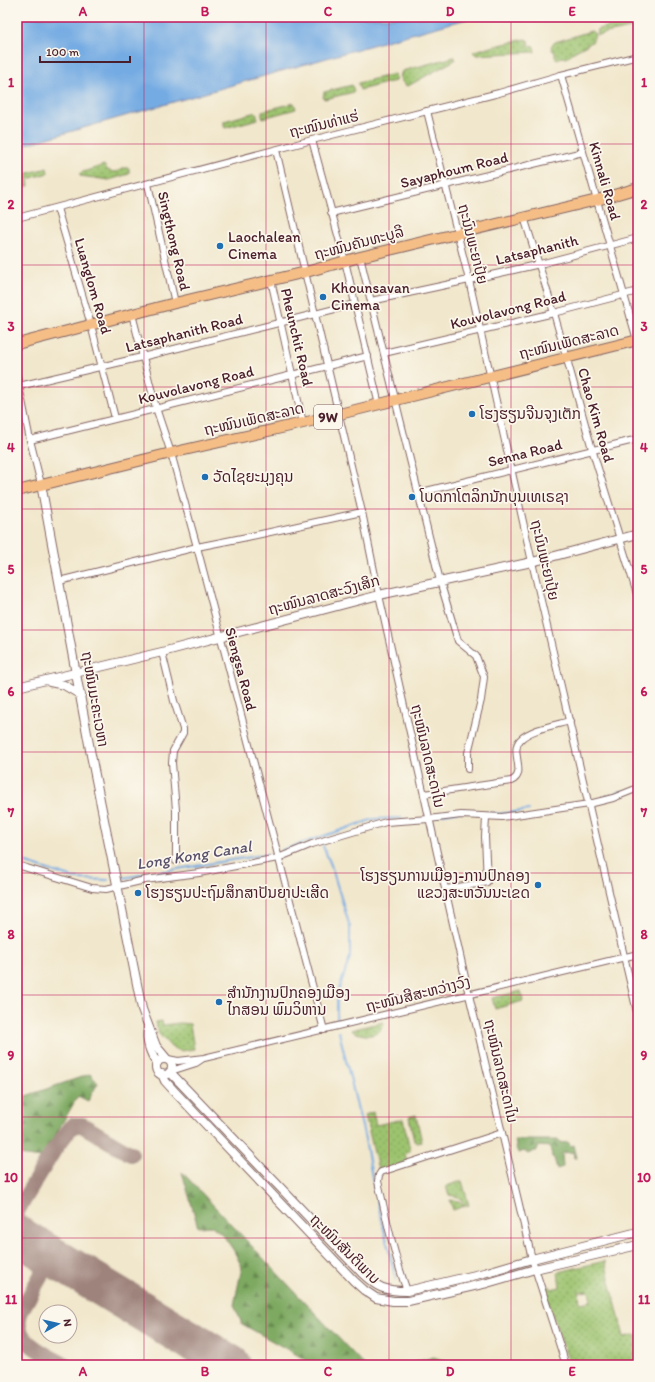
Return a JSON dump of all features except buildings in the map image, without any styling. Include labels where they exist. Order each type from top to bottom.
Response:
[{"type":"main road","name":"ຖະໜົນຄັນທະບູລີ","points":[[17,344],[175,303],[596,200],[638,188]]},
{"type":"main road","name":"ຖະໜົນເພັດສະລາດ","points":[[17,491],[171,453],[379,405],[637,340]]},
{"type":"street","name":"ຖະໜົນທ່າແຮ່","points":[[17,218],[638,56]]},
{"type":"street","name":"Kinnali Road","points":[[561,75],[637,340]]},
{"type":"street","name":"ຖະນົນພະຍາປຸ້ຍ","points":[[427,111],[481,330],[490,377],[532,562],[638,1016]]},
{"type":"street","points":[[312,140],[345,261],[379,405]]},
{"type":"street","name":"ຖະໜົນລາດສະດາໄນ","points":[[276,150],[362,512],[379,595],[469,995],[532,1259],[566,1365]]},
{"type":"street","name":"Sayaphoum Road","points":[[332,213],[583,152]]},
{"type":"street","name":"Singthong Road","points":[[148,184],[175,303]]},
{"type":"street","name":"Luanglom Road","points":[[58,208],[115,418]]},
{"type":"street","name":"Chao Kim Road","points":[[524,217],[540,264],[592,449],[638,597]]},
{"type":"street","name":"Latsaphanith","points":[[371,301],[540,264],[610,244],[638,238]]},
{"type":"street","points":[[360,257],[440,581],[458,641],[476,656],[484,677],[481,700],[468,753],[468,769]]},
{"type":"street","name":"Pheunchit Road","points":[[271,280],[303,423]]},
{"type":"street","name":"Kouvolavong Road","points":[[384,353],[554,313],[638,290]]},
{"type":"street","name":"Latsaphanith Road","points":[[19,386],[102,367],[355,304]]},
{"type":"street","name":"Siengsa Road","points":[[132,314],[156,408],[171,453],[197,547],[219,637],[324,1030]]},
{"type":"street","name":"Kouvolavong Road","points":[[30,440],[368,356]]},
{"type":"street","name":"ຖະໜົນມະຄະເວຫາ","points":[[17,376],[41,484],[91,755],[142,1009],[156,1046],[167,1059]]},
{"type":"street","name":"Senna Road","points":[[418,493],[512,471],[592,449],[638,439]]},
{"type":"street","points":[[59,582],[197,547],[362,512]]},
{"type":"street","name":"ຖະໜົນລາດສະວົງເສິກ","points":[[17,687],[76,674],[379,595],[532,562],[638,534]]},
{"type":"street","points":[[162,652],[174,701],[183,729],[183,733],[173,751],[172,763],[176,810],[176,861]]},
{"type":"street","points":[[43,681],[64,685],[80,695]]},
{"type":"street","points":[[424,794],[511,781],[515,779],[518,774],[517,748],[519,741],[537,730],[570,722]]},
{"type":"street","points":[[17,865],[92,888],[106,889],[145,880],[199,873],[278,858],[312,844],[386,822],[430,820],[462,815],[502,818],[589,804],[613,798],[638,788]]},
{"type":"street","points":[[446,888],[487,882],[485,837],[486,816]]},
{"type":"street","name":"ຖະໜົນສີສະຫວ່າງວົງ","points":[[204,1058],[638,954]]},
{"type":"street","points":[[149,1026],[147,1034],[150,1051],[157,1063],[156,1068],[168,1073],[196,1063],[204,1058]]},
{"type":"street","points":[[157,1063],[161,1059],[178,1061],[204,1058]]},
{"type":"street","points":[[167,1059],[172,1066],[168,1073]]},
{"type":"street","name":"ຖະໜົນສັນຕິພາບ","points":[[638,1232],[484,1273],[406,1290],[394,1291],[380,1288],[362,1273],[168,1073],[165,1081],[354,1281],[376,1298],[393,1301],[408,1301],[638,1245]]},
{"type":"street","points":[[406,1290],[389,1229],[378,1181],[379,1175],[381,1172],[502,1133]]},
{"type":"green space","points":[[599,18],[638,18],[601,24]]},
{"type":"green space","points":[[620,24],[635,25],[635,27],[597,35],[598,29]]},
{"type":"green space","points":[[591,31],[594,32],[595,35],[592,42],[572,53],[567,58],[562,57],[557,59],[555,57],[555,52],[552,50],[551,46],[555,42]]},
{"type":"green space","points":[[525,39],[529,41],[529,46],[534,47],[535,52],[476,55],[473,52],[474,51]]},
{"type":"green space","points":[[455,57],[455,60],[408,86],[405,85],[402,80],[402,71]]},
{"type":"green space","points":[[394,74],[396,79],[395,81],[360,90],[358,83]]},
{"type":"green space","points":[[352,85],[354,92],[325,99],[323,98],[324,92]]},
{"type":"green space","points":[[294,103],[296,109],[263,118],[262,117],[262,111]]},
{"type":"green space","points":[[256,112],[258,119],[225,128],[224,126],[224,121]]},
{"type":"green space","points":[[104,165],[112,172],[123,168],[129,168],[129,174],[109,180],[80,176],[80,173]]},
{"type":"green space","points":[[47,168],[48,173],[28,179],[29,186],[22,187],[21,182],[17,179],[17,176]]},
{"type":"green space","points":[[521,991],[523,1001],[495,1009],[492,998]]},
{"type":"green space","points":[[162,1021],[163,1025],[179,1023],[190,1024],[194,1049],[180,1051],[171,1047],[159,1034],[156,1022]]},
{"type":"green space","points":[[383,1022],[382,1028],[375,1034],[371,1035],[360,1034],[351,1030]]},
{"type":"green space","points":[[90,1074],[98,1083],[88,1101],[78,1096],[42,1158],[17,1155],[17,1099]]},
{"type":"green space","points":[[373,1112],[376,1125],[403,1119],[410,1149],[410,1151],[405,1154],[407,1162],[381,1170],[378,1169],[365,1115]]},
{"type":"green space","points":[[416,1115],[422,1142],[417,1143],[414,1141],[409,1117]]},
{"type":"green space","points":[[515,1140],[559,1140],[561,1143],[568,1142],[571,1146],[574,1145],[577,1158],[574,1158],[573,1152],[562,1153],[563,1167],[557,1169],[550,1147],[539,1146],[537,1151],[528,1154],[524,1151],[519,1153],[517,1151]]},
{"type":"green space","points":[[182,1172],[364,1365],[315,1365],[242,1324],[234,1305],[242,1267],[234,1251],[223,1235],[212,1226],[198,1227]]},
{"type":"green space","points":[[462,1181],[469,1205],[467,1206],[458,1197],[449,1195],[446,1186]]},
{"type":"green space","points":[[450,1200],[459,1201],[465,1206],[453,1210]]},
{"type":"green space","points":[[605,1261],[624,1337],[638,1334],[638,1365],[570,1365],[543,1288],[550,1286],[551,1289],[560,1287],[558,1272]],"holes":[[[589,1291],[591,1301],[580,1303],[579,1292]]]},
{"type":"green space","points":[[434,1357],[454,1365],[412,1365],[412,1363]]},
{"type":"water","points":[[17,17],[474,17],[17,147]]},
{"type":"waterway","name":"Long Kong Canal","points":[[603,798],[622,791]]},
{"type":"waterway","name":"Long Kong Canal","points":[[436,815],[461,811],[500,814],[529,810]]},
{"type":"waterway","name":"Long Kong Canal","points":[[282,850],[374,819],[402,818]]},
{"type":"waterway","points":[[323,846],[331,865],[350,927],[350,957],[337,995],[337,1021]]},
{"type":"waterway","name":"Long Kong Canal","points":[[123,878],[268,854]]},
{"type":"waterway","name":"Long Kong Canal","points":[[17,860],[77,879],[108,880]]},
{"type":"waterway","points":[[339,1032],[365,1139],[374,1188],[396,1280]]},
{"type":"taxiway","points":[[17,1211],[54,1150],[74,1125],[82,1125],[131,1154]]},
{"type":"taxiway","points":[[52,1256],[22,1309],[19,1320],[19,1329],[23,1337],[30,1344],[64,1365]]},
{"type":"runway","points":[[17,1235],[231,1365]]},
{"type":"place","name":"Laochalean Cinema","points":[[220,246]]},
{"type":"place","name":"Khounsavan Cinema","points":[[323,297]]},
{"type":"place","name":"ໂຮງຮຽນຈີນຈຸງເຕັກ","points":[[472,414]]},
{"type":"place","name":"ວັດໄຊຍະມຸງຄຸນ","points":[[205,477]]},
{"type":"place","name":"ໂບດກາໂຕລິກນັກບຸນເທເຣຊາ","points":[[412,497]]},
{"type":"place","name":"ໂຮງຮຽນການເມືອງ-ການປົກຄອງ ແຂວງສະຫວັນນະເຂດ","points":[[538,885]]},
{"type":"place","name":"ໂຮງຮຽນປະຖົມສຶກສາປັນຍາປະເສີດ","points":[[138,893]]},
{"type":"place","name":"ສຳນັກງານປົກຄອງເມືອງ ໄກສອນ ພົມວິຫານ","points":[[219,1002]]}]
